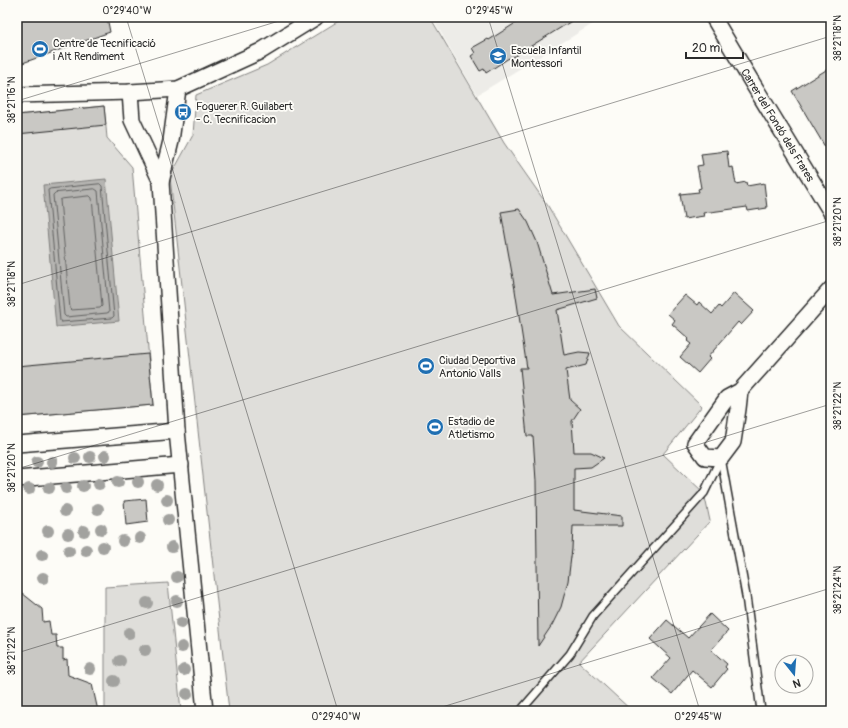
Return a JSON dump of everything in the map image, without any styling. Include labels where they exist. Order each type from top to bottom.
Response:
[{"type":"street","points":[[17,95],[130,92],[178,89],[261,51],[316,17]]},
{"type":"street","name":"Carrer del Fondó dels Frares","points":[[713,17],[831,212]]},
{"type":"street","points":[[178,89],[171,141],[161,182],[177,431],[204,711]]},
{"type":"street","points":[[130,92],[132,120],[161,182]]},
{"type":"street","points":[[740,391],[733,442],[721,458],[705,457],[695,443],[727,398],[740,391],[831,289]]},
{"type":"street","points":[[17,444],[177,431]]},
{"type":"street","points":[[17,479],[181,465]]},
{"type":"lane","points":[[522,711],[570,654],[594,616],[704,493],[721,458]]},
{"type":"lane","points":[[721,458],[746,596],[761,711]]},
{"type":"shaded area","name":"Estadio de Atletismo","points":[[345,17],[430,17],[504,143],[548,206],[619,326],[702,406],[663,454],[704,493],[710,521],[579,662],[632,711],[229,711],[170,177],[193,135],[196,95],[267,65]]},
{"type":"shaded area","name":"Escuela Infantil Montessori","points":[[432,17],[604,17],[477,95]]},
{"type":"shaded area","points":[[104,106],[107,138],[132,167],[153,405],[17,417],[17,115]]},
{"type":"shaded area","points":[[168,583],[181,711],[105,711],[105,587]]},
{"type":"water","points":[[106,179],[119,321],[56,327],[43,185]]},
{"type":"building","name":"Centre de Tecnificació i Alt Rendiment","points":[[17,17],[107,17],[110,32],[17,65]]},
{"type":"building","points":[[525,17],[578,17],[486,73],[484,69],[480,71],[471,56],[475,53],[472,48],[488,39],[489,40]]},
{"type":"building","points":[[831,67],[831,157],[792,91]]},
{"type":"building","points":[[104,106],[106,125],[17,134],[17,115]]},
{"type":"building","points":[[727,151],[729,168],[733,167],[736,184],[746,182],[747,186],[764,183],[767,208],[748,211],[747,207],[703,213],[704,216],[684,219],[680,194],[699,192],[698,189],[701,188],[697,166],[703,165],[701,154]]},
{"type":"building","points":[[519,209],[528,222],[537,242],[553,295],[595,289],[597,298],[557,310],[564,355],[579,352],[590,353],[586,365],[566,370],[570,400],[580,409],[572,421],[574,452],[591,452],[604,458],[591,467],[574,468],[574,510],[622,516],[622,526],[573,526],[568,581],[561,607],[552,625],[538,646],[536,481],[533,436],[527,436],[520,368],[527,368],[501,212]]},
{"type":"building","points":[[734,293],[754,311],[741,325],[738,322],[708,357],[710,359],[698,373],[680,357],[691,344],[687,341],[689,339],[672,324],[675,320],[668,314],[685,295],[697,305],[699,302],[712,314],[719,306],[721,308]]},
{"type":"building","points":[[148,354],[153,405],[17,417],[17,366]]},
{"type":"building","points":[[146,499],[148,522],[126,525],[124,501]]},
{"type":"building","points":[[17,589],[42,609],[43,622],[49,621],[51,635],[56,635],[57,648],[63,648],[63,660],[67,659],[68,675],[92,684],[98,711],[17,711]]},
{"type":"building","points":[[710,614],[728,631],[711,650],[727,664],[725,667],[727,669],[712,687],[692,670],[672,694],[653,678],[671,658],[650,639],[667,620],[688,638]]},
{"type":"place","name":"Centre de Tecnificació i Alt Rendiment","points":[[40,49]]},
{"type":"place","name":"Escuela Infantil Montessori","points":[[498,56]]},
{"type":"place","name":"Foguerer R. Guilabert - C. Tecnificacion","points":[[183,112]]},
{"type":"place","name":"Ciudad Deportiva Antonio Valls","points":[[426,366]]},
{"type":"place","name":"Estadio de Atletismo","points":[[435,427]]}]
